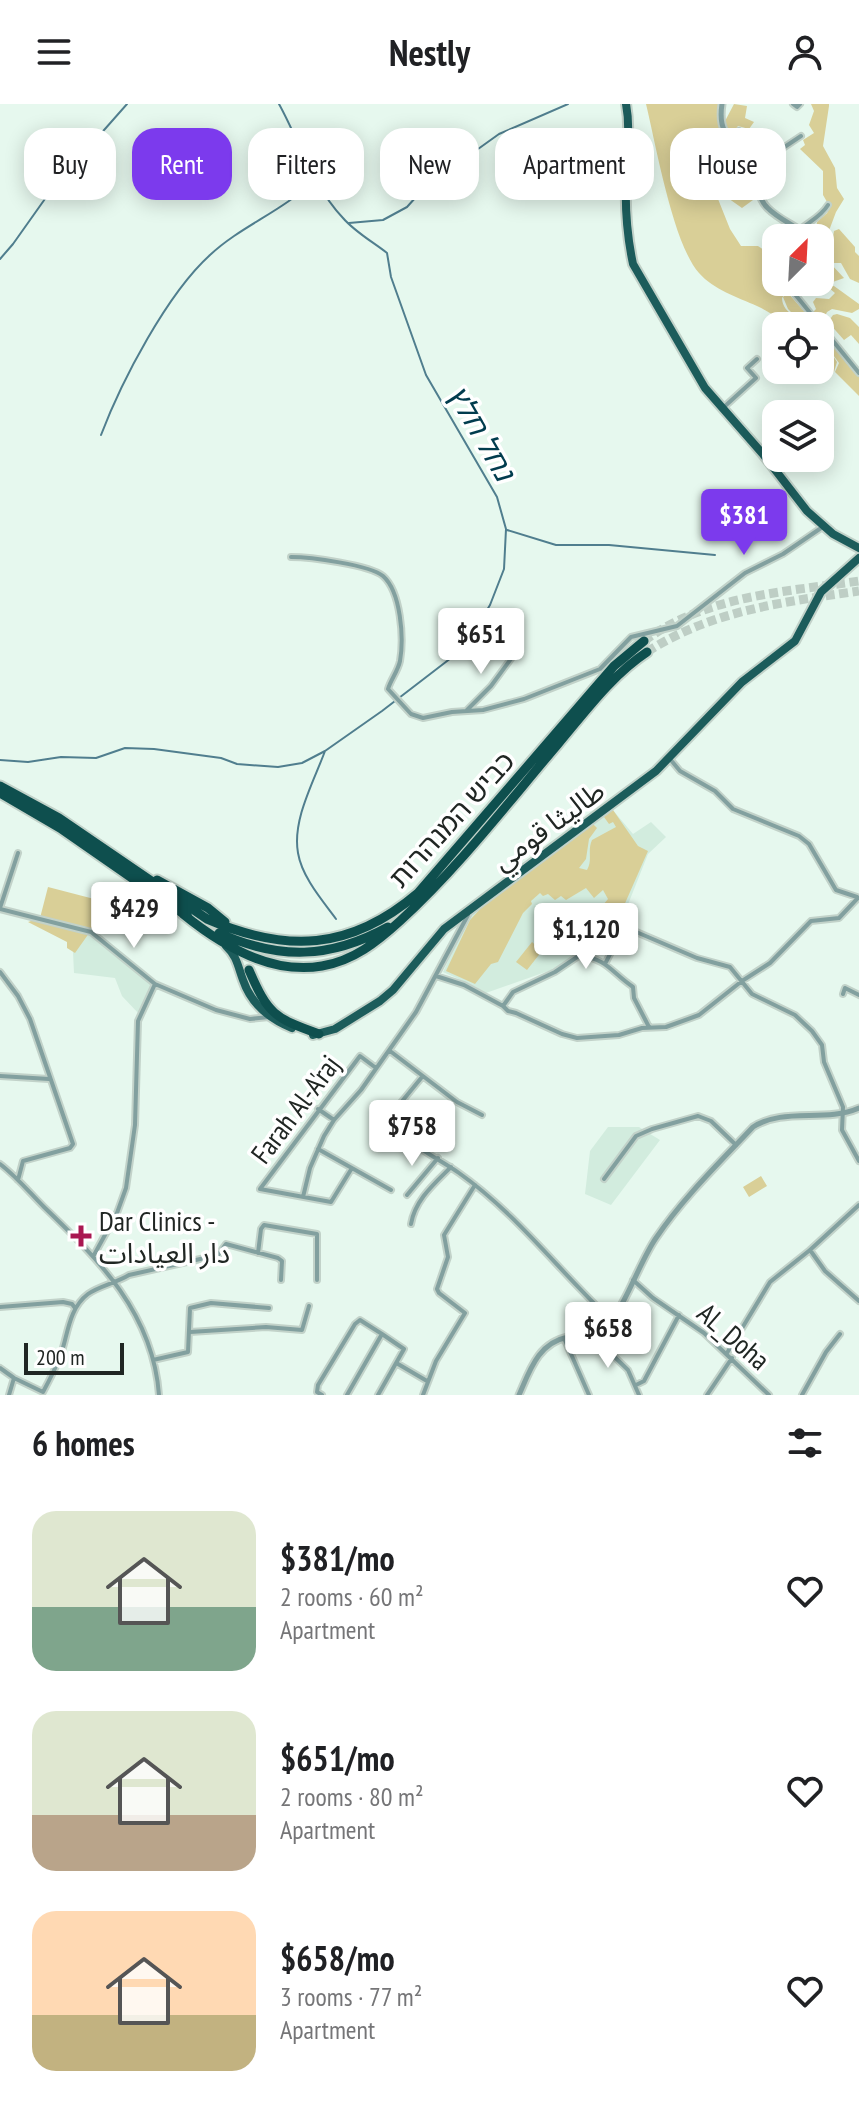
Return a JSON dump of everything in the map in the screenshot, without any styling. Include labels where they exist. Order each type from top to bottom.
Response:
[{"type":"highway","name":"כביש המנהרות","points":[[327,953],[362,935],[402,906],[438,871],[604,678],[644,641]]},
{"type":"highway","name":"כביש המנהרות","points":[[397,924],[416,908],[605,691],[647,652]]},
{"type":"highway","points":[[0,786],[41,806],[103,848],[202,925],[237,947],[270,958],[306,962],[327,953]]},
{"type":"highway","points":[[0,793],[60,828],[183,914],[210,930],[256,947],[280,952],[327,953],[360,948],[397,924]]},
{"type":"highway","points":[[103,848],[208,908],[225,922]]},
{"type":"highway","points":[[183,914],[262,961],[289,967],[397,924]]},
{"type":"highway","points":[[202,925],[259,943],[327,953]]},
{"type":"highway","points":[[245,972],[269,1010],[319,1034]]},
{"type":"main road","points":[[626,104],[629,124],[626,204],[633,264],[698,378],[768,460],[793,496],[824,526],[859,548]]},
{"type":"main road","name":"طاليثا قومي","points":[[319,1034],[335,1029],[380,1001],[393,990],[444,929],[469,908],[598,816],[670,759],[742,682],[795,641],[827,584],[859,558]]},
{"type":"main road","points":[[202,925],[231,951],[245,972]]},
{"type":"main road","points":[[262,961],[247,962],[248,991],[269,1017],[303,1032],[319,1034]]},
{"type":"street","points":[[722,104],[723,128]]},
{"type":"street","points":[[793,104],[797,107],[800,104]]},
{"type":"street","points":[[786,146],[801,136]]},
{"type":"street","points":[[762,200],[791,224]]},
{"type":"street","points":[[806,224],[820,216],[828,205]]},
{"type":"street","points":[[796,296],[859,373]]},
{"type":"street","points":[[723,408],[756,378],[747,368],[757,359]]},
{"type":"street","points":[[291,557],[331,560],[381,575],[397,601],[401,623],[400,660],[388,689],[404,708],[418,717],[483,710],[524,699],[600,669],[628,639],[677,626],[745,573],[776,559],[824,526]]},
{"type":"street","points":[[467,710],[497,679],[513,656]]},
{"type":"street","points":[[436,976],[464,985],[508,1011],[577,1038],[666,1027],[699,1015],[770,963],[811,921],[839,918],[858,898],[836,890],[809,844],[799,836],[733,809],[715,791],[680,771],[670,759]]},
{"type":"street","points":[[18,853],[0,908],[91,932],[155,984],[234,1016],[250,1019],[269,1017]]},
{"type":"street","points":[[303,1197],[318,1149],[334,1120],[361,1090],[416,1012],[469,908]]},
{"type":"street","points":[[606,962],[620,938],[634,931],[697,958],[730,967],[752,994],[795,1015],[822,1045],[824,1062],[840,1096],[842,1130],[859,1161]]},
{"type":"street","points":[[503,1006],[513,992],[555,972],[580,955],[606,962],[633,987],[634,998],[649,1027]]},
{"type":"street","points":[[0,972],[30,1019],[73,1144],[70,1148],[23,1161],[18,1180]]},
{"type":"street","points":[[94,1255],[117,1213],[126,1188],[135,1125],[138,1021],[155,984]]},
{"type":"street","points":[[843,994],[845,988],[859,995]]},
{"type":"street","points":[[390,1051],[457,1102],[482,1115]]},
{"type":"street","name":"Farah Al-A'raj","points":[[352,1168],[331,1202],[260,1189],[360,1056],[376,1068]]},
{"type":"street","points":[[0,1076],[49,1079]]},
{"type":"street","points":[[422,1077],[396,1107],[395,1115],[416,1147],[451,1167],[517,1222],[611,1320]]},
{"type":"street","points":[[519,1395],[541,1351],[564,1338],[592,1335],[611,1320],[653,1241],[669,1219],[736,1145],[763,1121],[787,1116],[843,1115],[859,1108]]},
{"type":"street","points":[[318,1109],[334,1120]]},
{"type":"street","points":[[604,1179],[636,1136],[698,1116],[711,1121],[736,1145]]},
{"type":"street","points":[[318,1149],[391,1190]]},
{"type":"street","points":[[407,1195],[438,1158]]},
{"type":"street","points":[[0,1164],[94,1255],[116,1283],[144,1334],[153,1360],[159,1395]]},
{"type":"street","points":[[411,1224],[413,1212],[424,1195],[451,1167]]},
{"type":"street","points":[[423,1395],[436,1361],[465,1313],[437,1289],[448,1257],[444,1235],[475,1185]]},
{"type":"street","points":[[727,1353],[770,1282],[859,1205]]},
{"type":"street","points":[[258,1253],[264,1225],[317,1234],[317,1280]]},
{"type":"street","points":[[0,1368],[43,1392],[60,1356],[65,1330],[80,1301],[90,1292],[129,1275],[218,1255],[226,1244],[282,1261],[281,1280]]},
{"type":"street","points":[[810,1250],[825,1271],[859,1301]]},
{"type":"street","name":"AL_Doha","points":[[633,1280],[727,1353],[769,1395]]},
{"type":"street","points":[[0,1307],[63,1302],[72,1304],[76,1309]]},
{"type":"street","points":[[153,1360],[188,1352],[190,1308],[211,1303],[269,1308]]},
{"type":"street","points":[[190,1332],[266,1327],[302,1330],[309,1306]]},
{"type":"street","points":[[636,1385],[644,1381],[679,1315]]},
{"type":"street","points":[[322,1395],[317,1392],[318,1385],[360,1320],[404,1349],[378,1395]]},
{"type":"street","points":[[347,1395],[382,1334]]},
{"type":"street","points":[[802,1395],[840,1334]]},
{"type":"street","points":[[592,1335],[628,1370],[639,1395]]},
{"type":"street","points":[[564,1338],[589,1395]]},
{"type":"street","points":[[707,1395],[732,1358]]},
{"type":"street","points":[[398,1364],[427,1381]]},
{"type":"street","points":[[9,1395],[14,1378]]},
{"type":"shaded area","points":[[646,104],[718,104],[720,128],[670,128],[670,200],[718,200],[741,246],[762,249],[762,296],[783,296],[784,306],[789,312],[768,312],[719,289],[699,273],[673,218],[654,141],[654,128],[651,128]]},
{"type":"shaded area","points":[[734,104],[747,106],[745,118],[754,122],[750,128],[726,128],[724,123]]},
{"type":"shaded area","points":[[811,104],[829,104],[823,146],[835,168],[837,188],[844,199],[832,224],[817,224],[830,207],[823,195],[823,171],[800,149],[805,145],[803,140],[814,133],[809,125],[814,111]]},
{"type":"shaded area","points":[[731,200],[753,200],[742,208]]},
{"type":"shaded area","points":[[839,229],[859,256],[859,283],[850,279],[841,263],[834,263],[834,231]]},
{"type":"shaded area","points":[[834,267],[844,278],[834,282]]},
{"type":"shaded area","points":[[834,286],[859,304],[859,309],[852,313],[832,309],[813,312],[816,298],[829,299],[835,293]]},
{"type":"shaded area","points":[[791,296],[805,312],[791,312],[788,309],[783,297]]},
{"type":"shaded area","points":[[834,315],[850,318],[859,327],[859,344],[851,335],[844,340],[834,329]]},
{"type":"shaded area","points":[[834,346],[859,376],[859,396],[835,372],[839,363],[834,356]]},
{"type":"shaded area","points":[[612,809],[633,834],[651,822],[666,837],[648,854],[623,917],[631,926],[615,941],[609,952],[592,944],[554,969],[483,994],[476,987],[443,972],[468,917],[483,901]]},
{"type":"shaded area","points":[[613,810],[638,846],[648,851],[619,917],[603,905],[608,899],[603,890],[594,898],[586,888],[566,900],[561,896],[555,900],[548,894],[543,896],[540,893],[523,913],[498,962],[491,964],[475,984],[446,971],[470,920],[481,908],[593,824],[597,828],[589,839],[586,859],[579,868],[587,870],[592,840],[616,827],[604,817]]},
{"type":"shaded area","points":[[48,887],[98,900],[92,929],[75,953],[67,948],[67,942],[28,922],[40,918]]},
{"type":"shaded area","points":[[89,933],[152,986],[139,1014],[122,996],[115,978],[74,973],[73,952]]},
{"type":"shaded area","points":[[532,942],[542,951],[527,970],[516,962]]},
{"type":"shaded area","points":[[608,1127],[639,1127],[660,1140],[611,1205],[585,1194],[590,1151]]},
{"type":"shaded area","points":[[761,1176],[767,1186],[749,1197],[743,1187]]},
{"type":"waterway","points":[[0,259],[52,189],[127,104]]},
{"type":"waterway","name":"נחל חלץ","points":[[0,760],[28,762],[61,757],[96,758],[125,748],[221,758],[237,764],[278,767],[302,763],[325,751],[382,711],[464,648],[490,605],[504,569],[506,529],[497,497],[426,375],[391,277],[387,253],[353,228],[332,205],[279,104]]},
{"type":"waterway","points":[[349,223],[383,220],[407,207],[425,187],[499,134],[568,104]]},
{"type":"waterway","points":[[101,435],[147,339],[194,272],[222,244],[290,200]]},
{"type":"waterway","points":[[507,530],[556,545],[609,545],[715,555]]},
{"type":"waterway","points":[[325,751],[305,801],[297,840],[304,871],[336,919]]},
{"type":"tunnel","points":[[644,641],[668,626],[720,605],[775,593],[859,581]]},
{"type":"tunnel","points":[[647,652],[697,626],[723,617],[776,604],[859,591]]},
{"type":"place","name":"Dar Clinics - دار العيادات","points":[[81,1236]]}]
